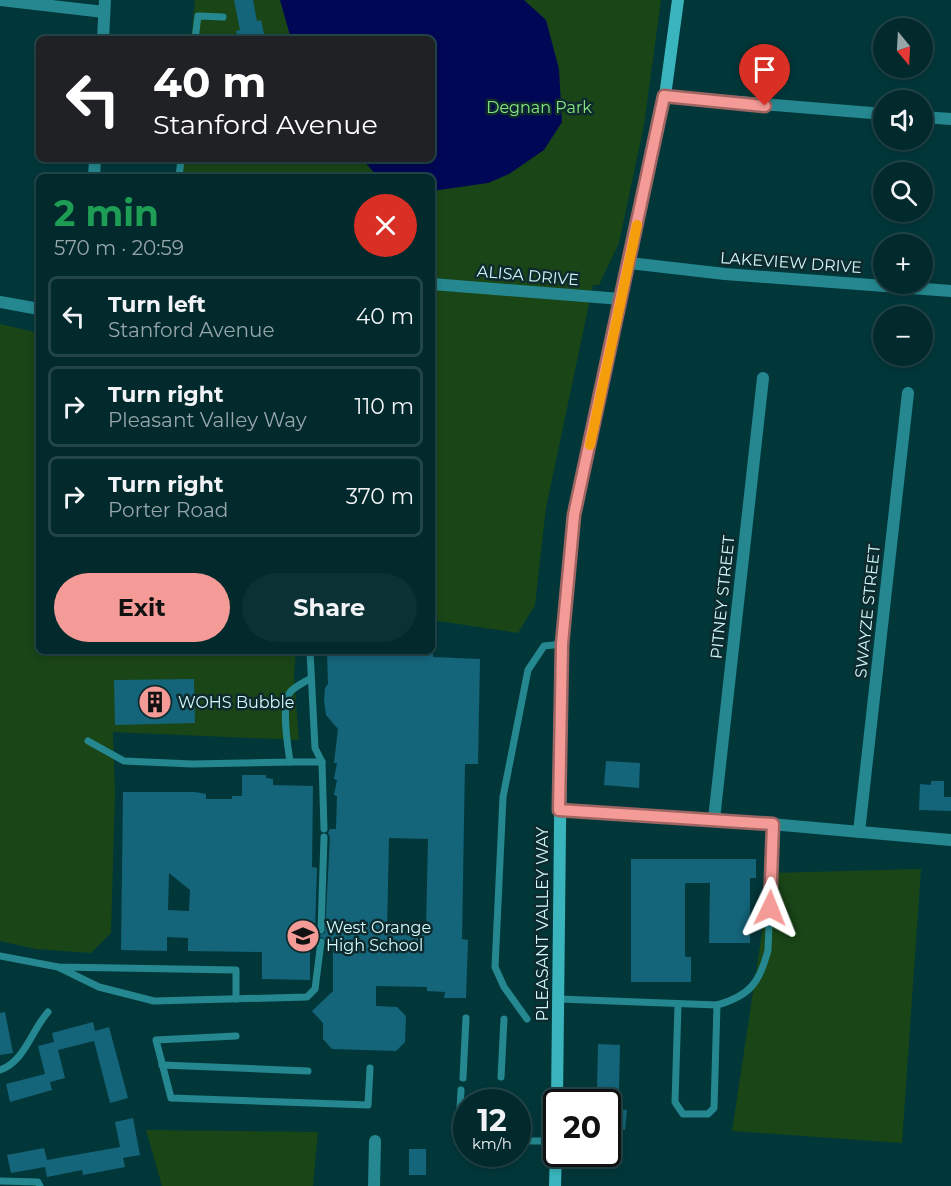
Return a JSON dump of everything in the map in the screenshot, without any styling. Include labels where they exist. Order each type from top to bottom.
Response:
[{"type":"main road","name":"PLEASANT VALLEY WAY","points":[[557,1089],[562,644],[574,515],[664,96],[678,0]]},
{"type":"main road","points":[[555,1186],[556,1167]]},
{"type":"street","points":[[0,0],[105,6],[103,36]]},
{"type":"street","points":[[664,96],[873,113]]},
{"type":"street","points":[[933,118],[951,119]]},
{"type":"street","name":"LAKEVIEW DRIVE","points":[[629,263],[725,274],[951,291]]},
{"type":"street","name":"ALISA DRIVE","points":[[435,284],[621,299]]},
{"type":"street","points":[[0,302],[36,308]]},
{"type":"street","name":"PITNEY STREET","points":[[714,819],[763,378]]},
{"type":"street","name":"SWAYZE STREET","points":[[859,832],[908,393]]},
{"type":"street","points":[[559,810],[714,819],[951,840]]},
{"type":"street","points":[[374,1186],[375,1141]]},
{"type":"lane","points":[[195,36],[198,16],[222,17]]},
{"type":"lane","points":[[527,1019],[504,987],[495,966],[503,797],[528,670],[544,646],[562,644]]},
{"type":"lane","points":[[310,654],[315,748],[322,762],[324,833],[321,930]]},
{"type":"lane","points":[[290,762],[286,739],[287,698],[291,691],[311,678]]},
{"type":"lane","points":[[88,741],[124,761],[192,764],[322,762]]},
{"type":"lane","points":[[558,999],[717,1005],[735,1000],[746,993],[764,968],[768,950],[773,824]]},
{"type":"lane","points":[[58,967],[99,987],[154,1001],[306,996],[315,989],[321,942]]},
{"type":"lane","points":[[0,956],[58,967],[236,970],[236,999]]},
{"type":"lane","points":[[678,1005],[675,1102],[683,1114],[708,1114],[714,1108],[717,1005]]},
{"type":"lane","points":[[0,1070],[12,1065],[19,1058],[36,1026],[48,1012]]},
{"type":"lane","points":[[463,1078],[466,1018]]},
{"type":"lane","points":[[501,1077],[504,1019]]},
{"type":"lane","points":[[236,1036],[156,1040],[171,1098],[368,1105],[370,1068]]},
{"type":"lane","points":[[162,1065],[308,1071]]},
{"type":"lane","points":[[0,1181],[38,1182],[40,1186]]},
{"type":"green space","name":"Degnan Park","points":[[195,0],[661,0],[644,125],[619,243],[599,285],[593,285],[546,508],[535,605],[518,633],[435,620],[435,174],[176,174],[178,162],[435,162],[435,36],[191,36]]},
{"type":"green space","points":[[0,324],[36,332],[36,654],[296,654],[294,676],[299,740],[113,732],[115,792],[111,933],[91,953],[36,949],[0,941]]},
{"type":"green space","points":[[921,869],[902,1143],[732,1131],[771,873]]},
{"type":"green space","points":[[146,1130],[318,1132],[313,1186],[162,1186]]},
{"type":"shaded area","points":[[280,0],[524,0],[546,20],[559,69],[562,122],[544,150],[509,174],[488,183],[435,191],[435,174],[375,174],[365,162],[435,162],[435,36],[290,36]]},
{"type":"building","points":[[234,0],[253,0],[257,21],[261,20],[264,36],[237,36],[236,31],[240,30]]},
{"type":"building","name":"West Orange High School","points":[[327,654],[433,654],[433,657],[480,659],[478,764],[465,764],[462,939],[468,940],[466,998],[444,998],[445,992],[427,991],[427,987],[376,986],[376,1006],[397,1007],[406,1016],[405,1042],[396,1051],[332,1049],[323,1039],[323,1023],[312,1011],[333,991],[333,942],[327,942],[322,937],[317,938],[315,942],[310,942],[310,980],[262,979],[262,952],[188,951],[188,938],[167,937],[167,951],[121,950],[123,792],[195,792],[206,794],[206,799],[232,799],[232,796],[242,796],[242,775],[266,775],[266,778],[273,779],[273,785],[313,786],[312,867],[317,868],[315,930],[319,935],[325,933],[330,837],[328,833],[330,829],[336,829],[337,796],[334,795],[337,780],[334,779],[337,763],[334,763],[338,729],[326,715],[325,688],[328,684]],"holes":[[[389,838],[428,839],[426,931],[387,931]],[[169,873],[190,890],[189,911],[168,910]]]},
{"type":"building","name":"WOHS Bubble","points":[[194,679],[195,723],[115,725],[114,680]]},
{"type":"building","points":[[606,761],[640,763],[639,788],[604,785]]},
{"type":"building","points":[[931,781],[944,781],[944,797],[951,797],[951,811],[919,810],[920,784],[931,785]]},
{"type":"building","points":[[631,859],[756,859],[756,878],[750,878],[750,943],[709,943],[710,883],[685,883],[685,957],[691,957],[691,982],[631,982]]},
{"type":"building","points":[[5,1012],[13,1053],[0,1055],[0,1013]]},
{"type":"building","points":[[93,1022],[95,1031],[109,1027],[128,1098],[110,1103],[94,1041],[58,1050],[65,1078],[50,1082],[52,1090],[10,1102],[6,1084],[45,1074],[38,1046],[54,1042],[52,1033]]},
{"type":"building","points":[[598,1044],[620,1045],[619,1089],[597,1089]]},
{"type":"building","points":[[621,1109],[627,1110],[625,1130],[621,1130]]},
{"type":"building","points":[[133,1118],[140,1155],[123,1158],[125,1167],[83,1175],[82,1170],[47,1177],[45,1167],[11,1173],[7,1155],[44,1148],[47,1160],[120,1147],[115,1122]]},
{"type":"building","points":[[409,1149],[426,1149],[426,1175],[409,1175]]},
{"type":"slow traffic","points":[[590,445],[637,225]]},
{"type":"place","name":"WOHS Bubble","points":[[155,702]]},
{"type":"place","name":"West Orange High School","points":[[303,936]]},
{"type":"route","points":[[765,106],[664,96],[574,515],[562,644],[559,810],[773,824],[770,908]]}]
